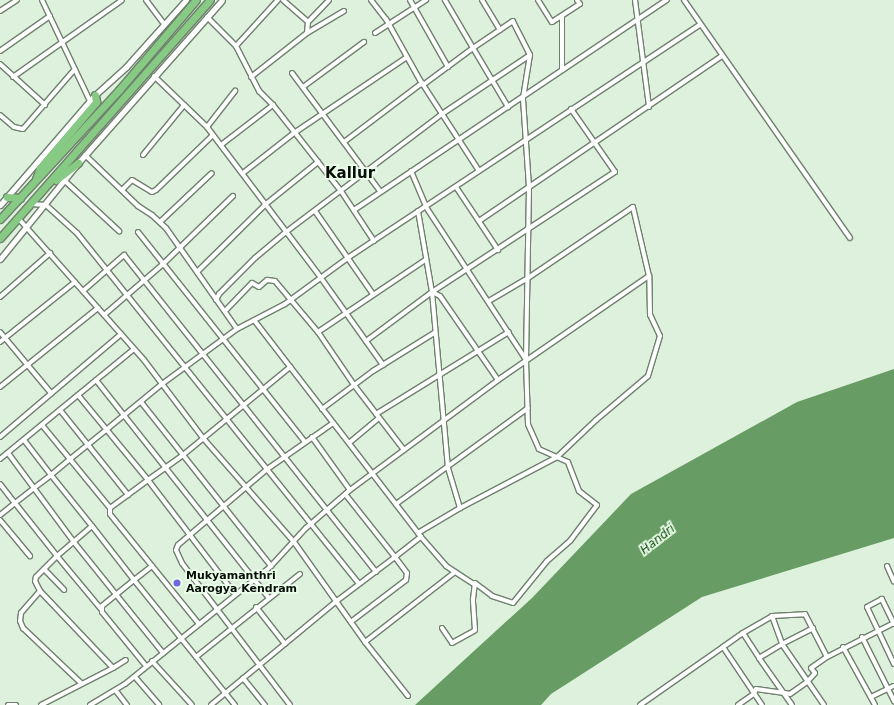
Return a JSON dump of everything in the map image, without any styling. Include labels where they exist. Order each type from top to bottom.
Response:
[{"type":"highway","points":[[0,219],[34,183],[196,0]]},
{"type":"highway","points":[[0,238],[210,0]]},
{"type":"highway","points":[[34,183],[40,168],[96,102],[96,95]]},
{"type":"highway","points":[[42,191],[78,162]]},
{"type":"highway","points":[[7,197],[20,198]]},
{"type":"street","points":[[0,11],[17,0]]},
{"type":"street","points":[[42,0],[64,42],[75,70],[90,101]]},
{"type":"street","points":[[13,77],[122,0]]},
{"type":"street","points":[[146,0],[164,24]]},
{"type":"street","points":[[0,205],[90,101],[126,67],[186,0]]},
{"type":"street","points":[[0,259],[46,205],[78,162],[222,0]]},
{"type":"street","points":[[236,46],[278,0]]},
{"type":"street","points":[[284,0],[308,22]]},
{"type":"street","points":[[307,33],[308,22],[329,0]]},
{"type":"street","points":[[371,0],[389,24],[423,84],[479,171]]},
{"type":"street","points":[[410,0],[448,67]]},
{"type":"street","points":[[375,33],[426,0]]},
{"type":"street","points":[[445,0],[508,107]]},
{"type":"street","points":[[482,0],[500,30]]},
{"type":"street","points":[[538,0],[552,22],[580,4],[577,0]]},
{"type":"street","points":[[635,0],[649,107]]},
{"type":"street","points":[[354,210],[380,191],[523,98],[562,70],[667,0]]},
{"type":"street","points":[[684,0],[850,238]]},
{"type":"street","points":[[251,77],[307,33],[344,11]]},
{"type":"street","points":[[0,51],[50,16]]},
{"type":"street","points":[[562,16],[562,70]]},
{"type":"street","points":[[207,17],[236,46],[259,91],[273,105],[341,191],[374,241]]},
{"type":"street","points":[[254,320],[420,535],[446,566],[475,585],[475,583],[492,596],[513,603],[547,561],[570,541],[597,505],[579,491],[568,462],[539,449],[528,424],[526,360],[529,187],[528,138],[523,98],[530,55],[513,21],[473,48],[344,142]]},
{"type":"street","points":[[0,515],[162,384],[236,329],[290,300],[349,257],[700,25]]},
{"type":"street","points":[[303,87],[364,42]]},
{"type":"street","points":[[216,300],[219,294],[250,263],[286,232],[442,114],[530,55]]},
{"type":"street","points":[[479,221],[722,56]]},
{"type":"street","points":[[243,173],[322,113],[407,57]]},
{"type":"street","points":[[0,64],[45,105]]},
{"type":"street","points":[[0,115],[14,127],[23,129],[75,70]]},
{"type":"street","points":[[292,73],[380,191]]},
{"type":"street","points":[[154,76],[207,127],[347,313],[383,365]]},
{"type":"street","points":[[207,127],[235,91]]},
{"type":"street","points":[[143,155],[184,105]]},
{"type":"street","points":[[221,145],[273,105]]},
{"type":"street","points":[[366,341],[432,292],[529,230],[615,172],[571,109]]},
{"type":"street","points":[[122,190],[132,180],[152,192],[156,190],[213,135]]},
{"type":"street","points":[[85,155],[138,206],[160,222],[225,311],[236,329]]},
{"type":"street","points":[[197,272],[266,204],[318,162]]},
{"type":"street","points":[[411,171],[426,206],[526,360]]},
{"type":"street","points":[[160,222],[212,173]]},
{"type":"street","points":[[65,180],[119,230]]},
{"type":"street","points":[[456,187],[498,250]]},
{"type":"street","points":[[104,315],[180,249],[233,196]]},
{"type":"street","points":[[30,204],[46,205],[77,233],[127,294],[225,420],[359,584]]},
{"type":"street","points":[[211,705],[338,600],[395,557],[420,535],[460,508],[557,457],[596,420],[648,376],[660,336],[650,315],[649,276],[633,207],[528,278],[489,301]]},
{"type":"street","points":[[315,211],[349,257],[373,294]]},
{"type":"street","points":[[418,211],[425,260],[432,292],[434,333],[448,468],[460,508]]},
{"type":"street","points":[[18,218],[134,349],[203,438],[294,542],[338,600],[365,642],[408,696]]},
{"type":"street","points":[[138,232],[162,265],[305,442]]},
{"type":"street","points":[[0,297],[50,253]]},
{"type":"street","points":[[83,291],[124,255],[204,353],[283,456],[376,572]]},
{"type":"street","points":[[318,332],[425,260]]},
{"type":"street","points":[[90,705],[116,691],[135,677],[152,661],[271,566],[310,523],[350,490],[498,380],[649,276]]},
{"type":"street","points":[[225,311],[252,283],[259,286],[267,280],[275,281],[318,332],[354,385],[404,450]]},
{"type":"street","points":[[0,342],[75,282]]},
{"type":"street","points":[[432,292],[440,296],[498,380]]},
{"type":"street","points":[[0,387],[98,308]]},
{"type":"street","points":[[0,332],[51,393]]},
{"type":"street","points":[[376,414],[438,374],[509,332]]},
{"type":"street","points":[[322,409],[383,365],[434,333]]},
{"type":"street","points":[[0,437],[121,334]]},
{"type":"street","points":[[0,459],[134,349]]},
{"type":"street","points":[[110,508],[183,455],[290,367]]},
{"type":"street","points":[[96,380],[123,416],[268,597]]},
{"type":"street","points":[[78,395],[148,480],[235,594]]},
{"type":"street","points":[[141,402],[271,566]]},
{"type":"street","points":[[396,504],[448,468],[528,408]]},
{"type":"street","points":[[60,410],[128,495]]},
{"type":"street","points":[[349,444],[379,418]]},
{"type":"street","points":[[290,705],[177,555],[178,545],[283,456],[333,423]]},
{"type":"street","points":[[42,425],[69,460],[110,508],[110,514],[199,624]]},
{"type":"street","points":[[312,437],[350,490]]},
{"type":"street","points":[[24,440],[235,705]]},
{"type":"street","points":[[8,453],[73,542],[117,594],[163,653]]},
{"type":"street","points":[[0,484],[146,666]]},
{"type":"street","points":[[346,494],[407,573],[406,580],[352,621]]},
{"type":"street","points":[[0,520],[30,556]]},
{"type":"street","points":[[92,526],[44,568],[35,581],[40,591],[113,668]]},
{"type":"street","points":[[101,609],[152,566]]},
{"type":"street","points":[[887,566],[894,582]]},
{"type":"street","points":[[44,568],[64,590]]},
{"type":"street","points":[[365,642],[455,572]]},
{"type":"street","points":[[196,657],[268,597],[300,574]]},
{"type":"street","points":[[442,628],[452,643],[475,630],[473,599],[475,585]]},
{"type":"street","points":[[40,591],[21,613],[20,621],[23,628],[82,684]]},
{"type":"street","points":[[738,705],[754,694],[756,689],[790,694],[807,682],[815,673],[812,668],[827,657],[862,637],[878,630],[894,623],[882,599],[867,607],[878,630],[894,664]]},
{"type":"street","points":[[256,607],[285,644]]},
{"type":"street","points":[[640,705],[743,633],[772,616],[806,614],[827,657]]},
{"type":"street","points":[[772,616],[782,644],[824,705]]},
{"type":"street","points":[[760,658],[782,644],[813,628]]},
{"type":"street","points":[[743,633],[792,705]]},
{"type":"street","points":[[862,637],[894,701]]},
{"type":"street","points":[[723,647],[762,705]]},
{"type":"street","points":[[843,647],[875,705]]},
{"type":"street","points":[[41,705],[126,660]]},
{"type":"street","points":[[152,661],[192,705]]},
{"type":"street","points":[[135,677],[159,705]]},
{"type":"street","points":[[243,678],[265,705]]},
{"type":"street","points":[[871,697],[894,686]]},
{"type":"street","points":[[116,691],[127,705]]},
{"type":"street","points":[[8,705],[16,705]]},
{"type":"water","name":"Handri","points":[[894,369],[894,538],[702,597],[551,694],[541,705],[415,705],[533,597],[631,494],[797,402]]},
{"type":"place","name":"Mukyamanthri Aarogya Kendram","points":[[177,583]]},
{"type":"district","name":"Kallur","points":[[350,174]]}]
